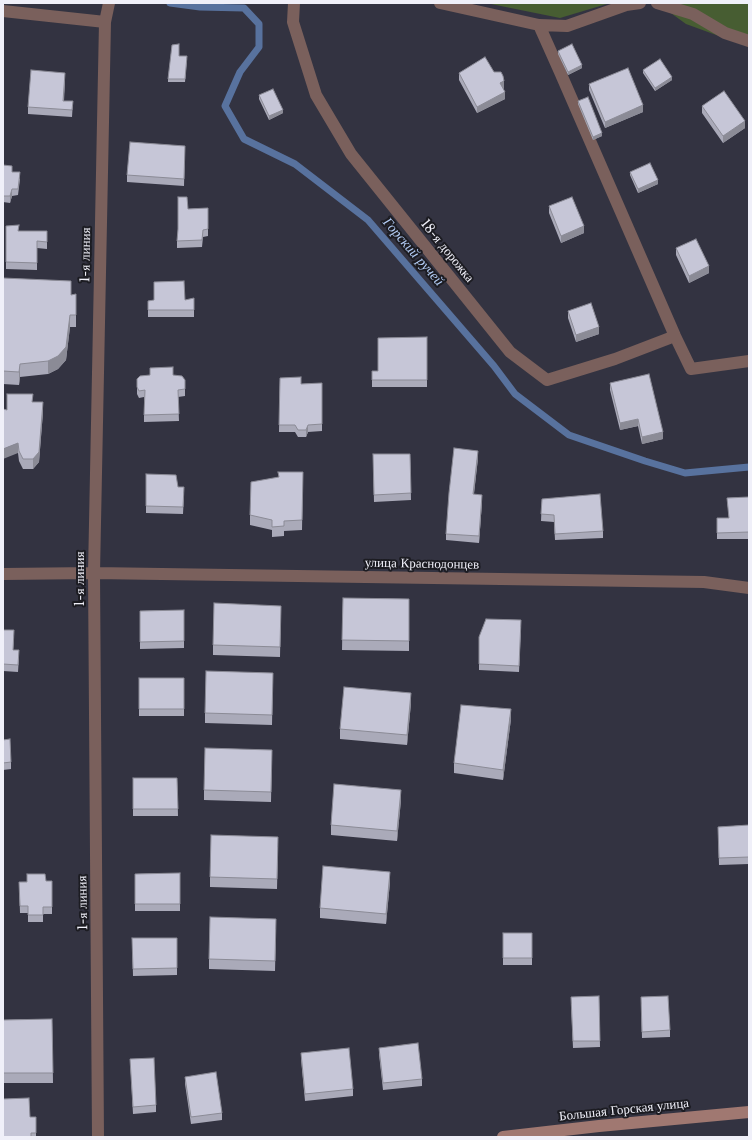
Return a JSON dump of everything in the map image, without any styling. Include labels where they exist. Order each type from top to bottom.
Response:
[{"type":"street","name":"18-я дорожка","points":[[294,3],[293,22],[316,95],[351,154],[510,352],[547,380],[615,359],[675,336]]},
{"type":"street","points":[[440,3],[539,25],[567,26],[626,5],[640,3]]},
{"type":"street","points":[[657,3],[693,14],[725,33],[749,41]]},
{"type":"street","points":[[684,3],[693,14]]},
{"type":"street","name":"1-я линия","points":[[98,1137],[94,573],[105,22],[108,4]]},
{"type":"street","points":[[3,11],[105,22]]},
{"type":"street","points":[[539,25],[675,336],[691,369],[749,361]]},
{"type":"street","name":"улица Краснодонцев","points":[[3,574],[94,573],[704,582],[749,588]]},
{"type":"street","name":"Большая Горская улица","points":[[503,1137],[599,1126],[749,1112]]},
{"type":"green space","points":[[486,3],[610,3],[560,18]]},
{"type":"green space","points":[[657,3],[749,3],[749,47],[686,24]]},
{"type":"building","points":[[179,44],[179,56],[187,56],[185,79],[168,79],[172,45]]},
{"type":"building","points":[[572,44],[582,65],[568,72],[558,51]]},
{"type":"building","points":[[485,57],[494,72],[501,72],[504,81],[500,83],[505,92],[477,107],[459,73]]},
{"type":"building","points":[[660,59],[672,77],[655,88],[643,70]]},
{"type":"building","points":[[628,68],[643,105],[605,122],[589,84]]},
{"type":"building","points":[[31,70],[65,73],[63,101],[73,101],[72,110],[28,107]]},
{"type":"building","points":[[273,89],[283,110],[269,116],[259,95]]},
{"type":"building","points":[[724,91],[745,121],[723,136],[702,106]]},
{"type":"building","points":[[588,97],[602,133],[593,137],[578,101]]},
{"type":"building","points":[[130,142],[185,146],[184,179],[127,175]]},
{"type":"building","points":[[650,163],[658,180],[638,189],[630,172]]},
{"type":"building","points":[[3,165],[12,166],[12,172],[20,172],[18,189],[12,189],[10,196],[3,196]]},
{"type":"building","points":[[178,197],[187,197],[188,209],[208,208],[208,229],[203,230],[202,240],[177,241]]},
{"type":"building","points":[[572,197],[584,226],[561,236],[549,206]]},
{"type":"building","points":[[19,225],[18,231],[47,231],[47,242],[37,241],[37,263],[6,262],[6,226]]},
{"type":"building","points":[[696,239],[709,266],[689,276],[676,248]]},
{"type":"building","points":[[3,278],[71,281],[71,295],[76,294],[76,315],[70,315],[66,347],[58,356],[48,361],[20,364],[19,372],[3,371]]},
{"type":"building","points":[[184,281],[185,300],[194,298],[194,310],[148,310],[148,301],[154,300],[154,282]]},
{"type":"building","points":[[591,303],[599,327],[576,335],[568,311]]},
{"type":"building","points":[[427,337],[427,380],[372,380],[372,371],[378,371],[378,338]]},
{"type":"building","points":[[173,367],[173,375],[182,376],[185,380],[185,389],[178,390],[179,414],[144,415],[145,390],[139,391],[137,387],[137,379],[140,376],[150,375],[150,368]]},
{"type":"building","points":[[649,374],[663,432],[642,437],[638,419],[620,423],[610,383]]},
{"type":"building","points":[[301,377],[301,384],[322,383],[322,424],[308,425],[306,430],[298,430],[295,425],[279,425],[280,378]]},
{"type":"building","points":[[7,394],[33,394],[32,402],[43,402],[39,452],[33,459],[23,459],[19,451],[18,443],[3,449],[3,409],[7,410]]},
{"type":"building","points":[[454,448],[478,451],[473,494],[482,495],[479,536],[446,534]]},
{"type":"building","points":[[373,454],[410,454],[411,493],[374,495]]},
{"type":"building","points":[[278,472],[303,472],[302,520],[284,521],[284,526],[272,527],[272,520],[250,515],[251,482],[279,477]]},
{"type":"building","points":[[146,474],[176,475],[178,487],[184,487],[183,507],[146,506]]},
{"type":"building","points":[[600,494],[603,531],[555,534],[554,515],[541,514],[542,499]]},
{"type":"building","points":[[749,497],[749,532],[717,533],[717,518],[729,518],[727,498]]},
{"type":"building","points":[[343,598],[409,599],[409,641],[342,640]]},
{"type":"building","points":[[214,603],[281,606],[280,647],[213,645]]},
{"type":"building","points":[[184,610],[184,641],[140,642],[140,611]]},
{"type":"building","points":[[486,619],[521,620],[519,666],[479,664],[479,637]]},
{"type":"building","points":[[3,630],[14,630],[13,650],[19,650],[18,665],[3,664]]},
{"type":"building","points":[[206,671],[273,673],[272,715],[205,713]]},
{"type":"building","points":[[139,678],[184,678],[184,709],[139,709]]},
{"type":"building","points":[[344,687],[411,693],[407,735],[340,729]]},
{"type":"building","points":[[461,705],[511,709],[503,770],[454,763]]},
{"type":"building","points":[[10,739],[11,762],[3,763],[3,740]]},
{"type":"building","points":[[205,748],[272,750],[271,792],[204,790]]},
{"type":"building","points":[[133,778],[177,778],[178,809],[133,809]]},
{"type":"building","points":[[334,784],[401,790],[397,831],[331,825]]},
{"type":"building","points":[[749,825],[749,857],[719,858],[718,827]]},
{"type":"building","points":[[211,835],[278,837],[277,879],[210,877]]},
{"type":"building","points":[[323,866],[390,872],[386,914],[320,908]]},
{"type":"building","points":[[180,873],[180,904],[135,904],[135,874]]},
{"type":"building","points":[[27,874],[45,874],[46,881],[52,881],[52,907],[43,907],[43,915],[28,915],[28,906],[20,906],[19,882],[27,882]]},
{"type":"building","points":[[210,917],[276,919],[275,961],[209,959]]},
{"type":"building","points":[[503,933],[532,933],[532,958],[503,958]]},
{"type":"building","points":[[132,938],[177,938],[177,968],[133,969]]},
{"type":"building","points":[[599,996],[600,1041],[573,1041],[571,997]]},
{"type":"building","points":[[668,996],[670,1030],[642,1032],[641,997]]},
{"type":"building","points":[[52,1019],[53,1073],[3,1073],[3,1020]]},
{"type":"building","points":[[418,1043],[422,1079],[383,1083],[379,1048]]},
{"type":"building","points":[[349,1048],[353,1089],[305,1094],[301,1053]]},
{"type":"building","points":[[154,1058],[156,1105],[133,1107],[130,1059]]},
{"type":"building","points":[[216,1072],[222,1113],[191,1117],[185,1077]]},
{"type":"building","points":[[29,1098],[30,1117],[36,1117],[36,1133],[31,1133],[31,1137],[3,1137],[3,1099]]},
{"type":"waterway","name":"Горский ручей","points":[[170,3],[200,7],[244,8],[259,24],[259,47],[240,72],[225,106],[244,139],[295,164],[368,220],[494,366],[515,394],[569,435],[645,461],[685,473],[749,467]]}]
